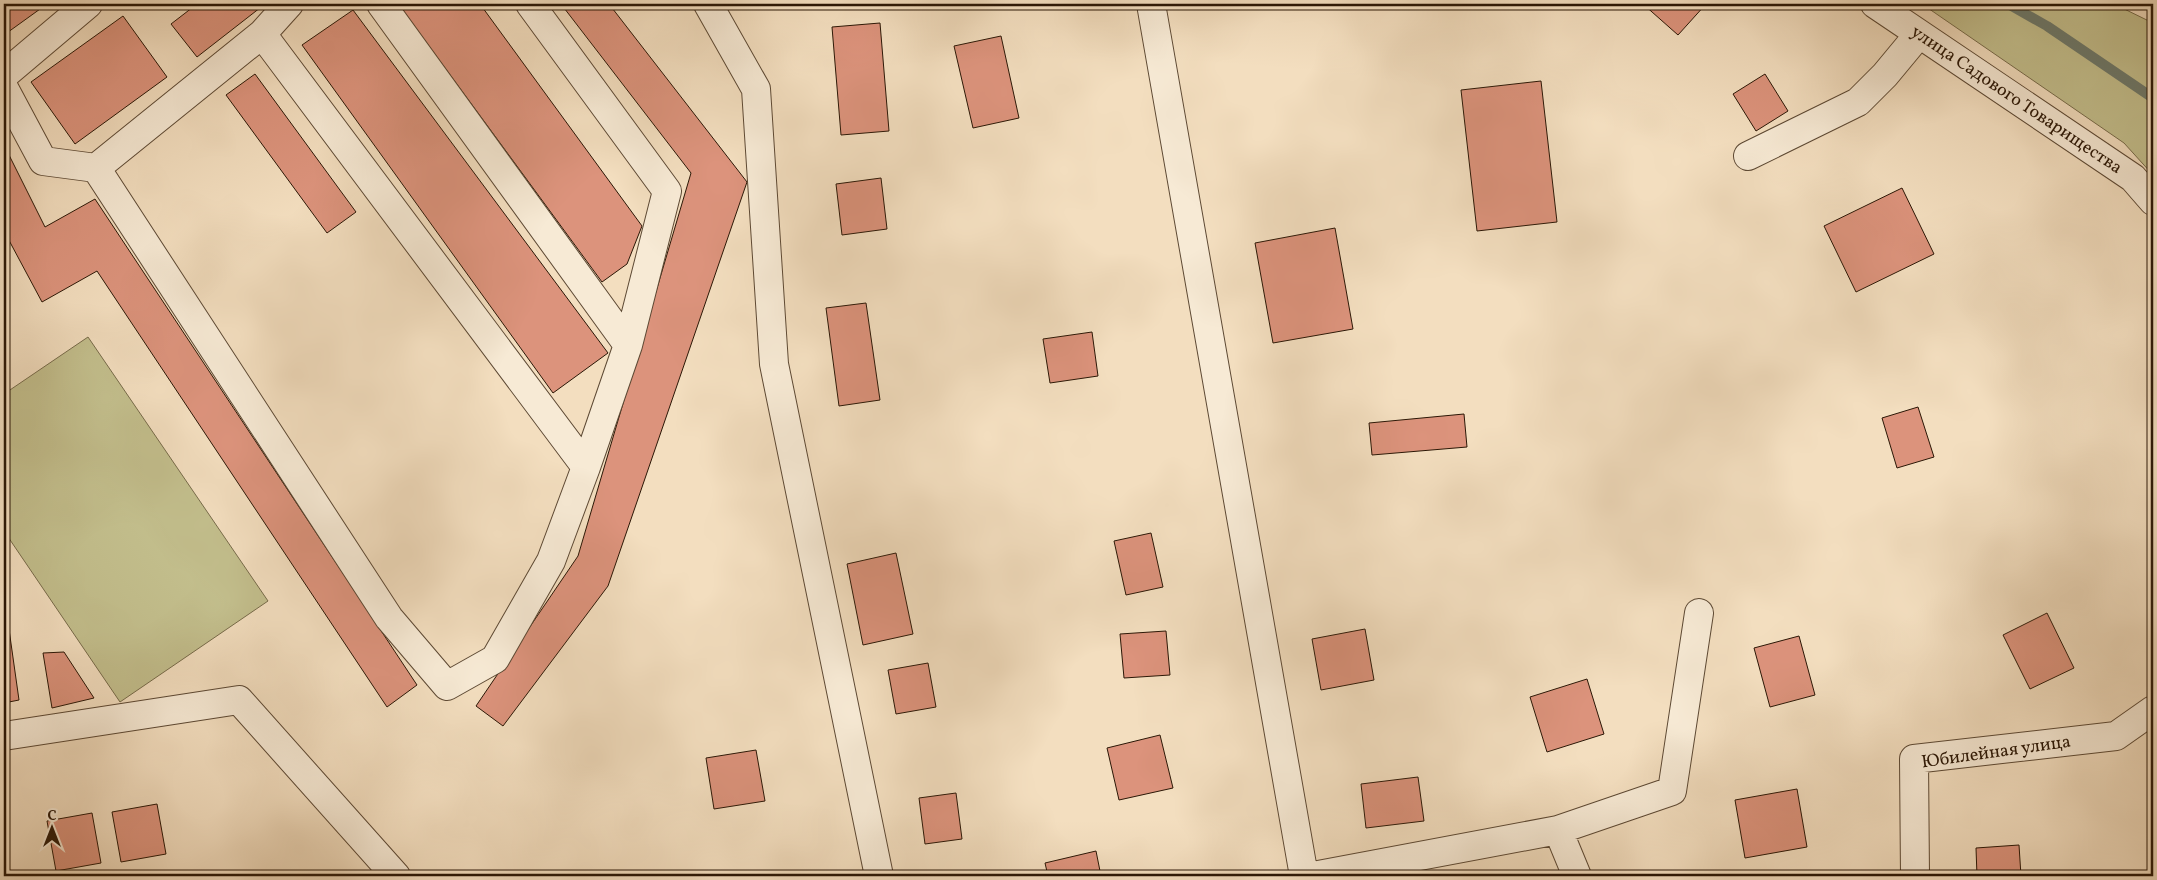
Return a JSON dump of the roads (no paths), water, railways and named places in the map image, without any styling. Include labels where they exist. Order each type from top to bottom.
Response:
[{"type":"lane","points":[[4,75],[88,4]]},
{"type":"lane","points":[[4,88],[43,160],[96,168],[262,34],[289,4]]},
{"type":"lane","points":[[381,4],[628,345]]},
{"type":"lane","points":[[96,168],[389,618],[447,686],[495,659],[550,561],[586,467],[628,345],[667,191],[530,4]]},
{"type":"lane","points":[[708,4],[756,89],[774,364],[879,876]]},
{"type":"lane","points":[[1151,4],[1304,876]]},
{"type":"lane","name":"улица Садового Товарищества","points":[[1875,4],[2133,178],[2153,201]]},
{"type":"lane","points":[[262,34],[586,467]]},
{"type":"lane","points":[[1748,156],[1858,102],[1885,75],[1920,34]]},
{"type":"lane","points":[[1313,876],[1558,830],[1672,791],[1699,613]]},
{"type":"lane","points":[[4,736],[240,700],[396,876]]},
{"type":"lane","name":"Юбилейная улица","points":[[1915,876],[1914,759],[2116,736],[2153,710]]},
{"type":"lane","points":[[1558,830],[1577,876]]},
{"type":"waterway","points":[[2008,4],[2047,26],[2153,98]]}]
